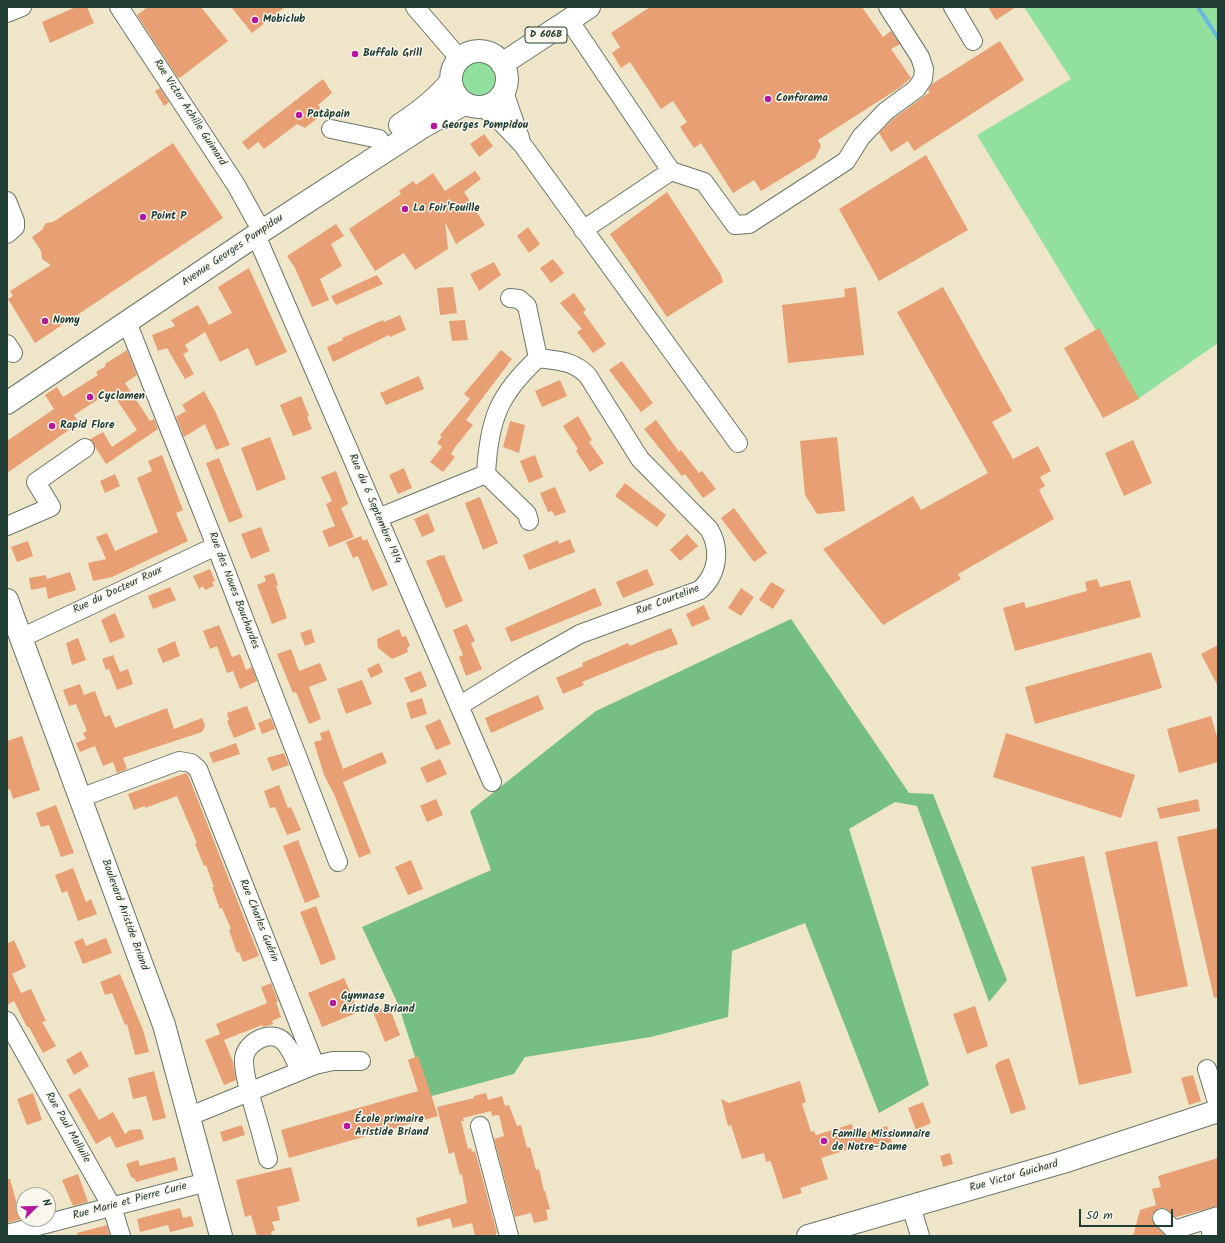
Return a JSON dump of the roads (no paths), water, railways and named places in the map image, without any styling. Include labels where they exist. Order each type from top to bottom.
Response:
[{"type":"main road","name":"D 606B","points":[[502,64],[589,7]]},
{"type":"main road","points":[[478,51],[490,53],[502,64],[506,75],[504,92],[495,102],[473,105],[456,97],[451,88],[451,81],[453,70],[459,58],[470,52],[478,51]]},
{"type":"main road","name":"Avenue Georges Pompidou","points":[[7,404],[127,322],[378,139],[418,112],[444,90],[451,81]]},
{"type":"main road","name":"Avenue Georges Pompidou","points":[[7,385],[256,228],[424,126],[473,105]]},
{"type":"main road","name":"Boulevard Aristide Briand","points":[[7,600],[164,1025],[190,1116],[221,1236]]},
{"type":"main road","name":"Rue Victor Guichard","points":[[808,1236],[1063,1162],[1218,1111]]},
{"type":"street","points":[[7,13],[22,7]]},
{"type":"street","name":"Rue Victor Achille Guimard","points":[[119,7],[236,185],[256,228]]},
{"type":"street","points":[[415,7],[459,58]]},
{"type":"street","points":[[569,20],[671,171],[704,182],[735,225],[749,224],[846,160],[861,137],[886,111],[916,89],[923,79],[924,69],[920,57],[888,7]]},
{"type":"street","points":[[953,7],[973,41]]},
{"type":"street","points":[[504,92],[522,144]]},
{"type":"street","points":[[473,105],[500,121],[522,144],[738,444]]},
{"type":"street","points":[[331,129],[378,139]]},
{"type":"street","points":[[583,230],[671,171]]},
{"type":"street","points":[[7,201],[15,221],[15,227],[7,234]]},
{"type":"street","name":"Rue du 6 Septembre 1914","points":[[256,228],[378,518],[492,782]]},
{"type":"street","points":[[486,474],[493,423],[504,396],[518,377],[538,358],[528,306],[519,299],[510,298]]},
{"type":"street","name":"Rue des Noues Bouchardes","points":[[127,322],[216,546],[338,862]]},
{"type":"street","name":"Rue Courteline","points":[[459,706],[527,664],[580,634],[700,590],[710,581],[716,565],[716,543],[709,529],[640,460],[588,376],[574,364],[538,358]]},
{"type":"street","points":[[7,526],[51,507],[36,482],[86,448]]},
{"type":"street","points":[[378,518],[486,474]]},
{"type":"street","points":[[486,474],[527,514],[529,521]]},
{"type":"street","name":"Rue du Docteur Roux","points":[[21,638],[216,546]]},
{"type":"street","name":"Rue Charles Guérin","points":[[80,798],[179,761],[191,763],[198,769],[308,1068]]},
{"type":"street","name":"Rue Paul Malluile","points":[[7,1021],[112,1206],[121,1236]]},
{"type":"street","points":[[268,1160],[250,1092],[244,1062],[244,1054],[250,1044],[256,1040],[274,1038],[281,1040],[308,1068]]},
{"type":"street","points":[[190,1116],[308,1068],[333,1061],[361,1061]]},
{"type":"street","points":[[1207,1070],[1218,1105]]},
{"type":"street","points":[[480,1126],[509,1236]]},
{"type":"street","name":"Rue Marie et Pierre Curie","points":[[7,1234],[207,1182]]},
{"type":"street","points":[[911,1206],[920,1236]]},
{"type":"street","points":[[1162,1218],[1174,1230],[1212,1224]]},
{"type":"waterway","points":[[1198,7],[1218,38]]},
{"type":"place","name":"Mobiclub","points":[[255,20]]},
{"type":"place","name":"Buffalo Grill","points":[[355,54]]},
{"type":"place","name":"Conforama","points":[[768,99]]},
{"type":"place","name":"Patàpain","points":[[299,115]]},
{"type":"place","name":"Georges Pompidou","points":[[434,126]]},
{"type":"place","name":"La Foir'Fouille","points":[[405,209]]},
{"type":"place","name":"Point P","points":[[143,217]]},
{"type":"place","name":"Nomy","points":[[45,321]]},
{"type":"place","name":"Cyclamen","points":[[90,397]]},
{"type":"place","name":"Rapid Flore","points":[[52,426]]},
{"type":"place","name":"Gymnase Aristide Briand","points":[[333,1003]]},
{"type":"place","name":"École primaire Aristide Briand","points":[[347,1126]]},
{"type":"place","name":"Famille Missionnaire de Notre-Dame","points":[[824,1141]]}]
